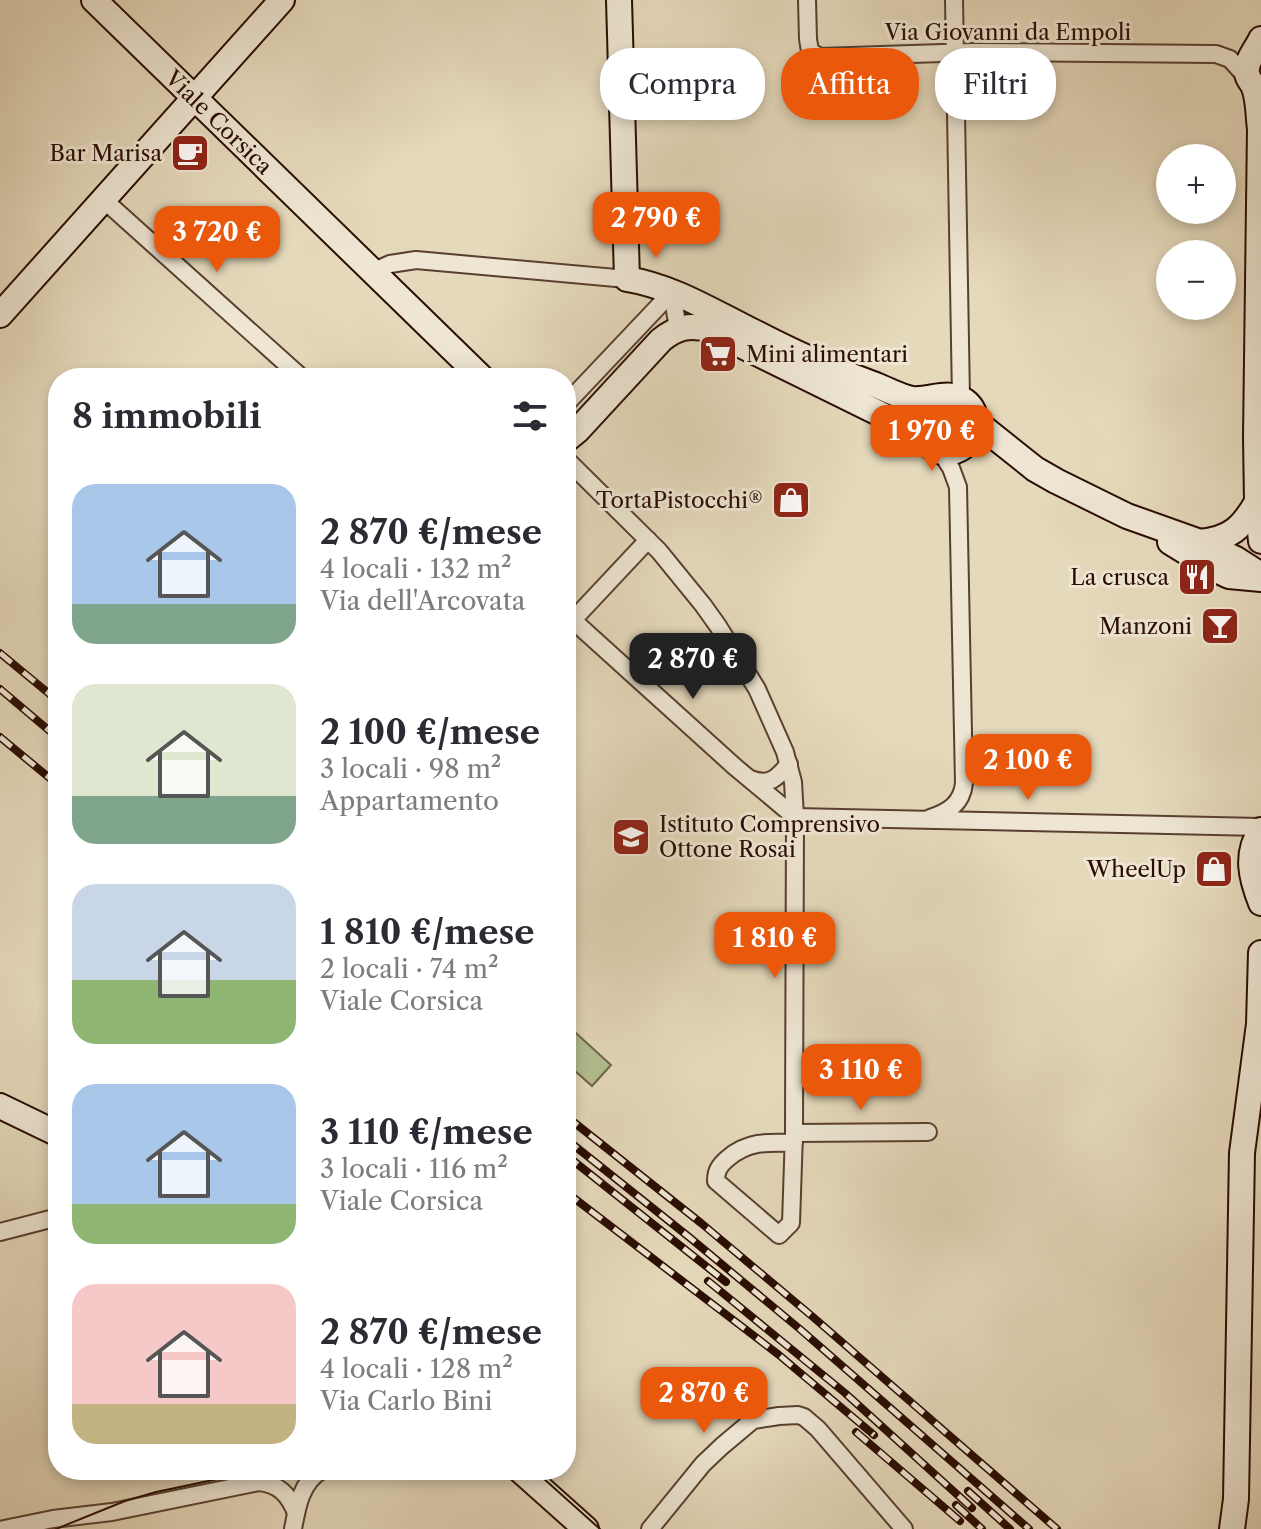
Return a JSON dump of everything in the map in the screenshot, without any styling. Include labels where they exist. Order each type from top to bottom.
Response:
[{"type":"main road","name":"Viale Corsica","points":[[94,0],[472,368]]},
{"type":"main road","points":[[0,315],[282,0]]},
{"type":"main road","points":[[619,0],[627,279],[672,292],[810,359],[910,399],[945,395],[961,398],[974,412],[975,432],[971,440],[952,449]]},
{"type":"main road","points":[[1258,48],[1247,66],[1257,97],[1260,129],[1256,437],[1261,541]]},
{"type":"main road","points":[[576,432],[657,344],[671,332],[692,326],[710,330],[921,434]]},
{"type":"main road","points":[[933,398],[920,415],[919,426],[929,445],[1035,469]]},
{"type":"main road","points":[[976,422],[1035,469],[1127,516],[1214,569],[1229,576],[1261,577]]},
{"type":"main road","points":[[1200,542],[1215,540],[1236,530],[1257,502]]},
{"type":"main road","points":[[1127,516],[1200,542],[1236,559],[1261,577]]},
{"type":"main road","points":[[1261,829],[1251,864],[1252,880],[1261,903]]},
{"type":"main road","points":[[1232,1529],[1236,1499],[1242,1153],[1260,1029],[1261,953]]},
{"type":"main road","points":[[0,1106],[48,1129]]},
{"type":"main road","points":[[531,1480],[586,1529]]},
{"type":"street","name":"Via Giovanni da Empoli","points":[[807,0],[810,51],[820,57],[935,54]]},
{"type":"street","points":[[954,0],[956,48]]},
{"type":"street","name":"Via Giovanni da Empoli","points":[[1056,53],[1216,54],[1230,59],[1254,85]]},
{"type":"street","points":[[957,120],[961,398]]},
{"type":"street","points":[[104,200],[291,368]]},
{"type":"street","points":[[372,272],[390,264],[416,260],[627,279]]},
{"type":"street","points":[[672,292],[678,329]]},
{"type":"street","points":[[576,393],[672,292]]},
{"type":"street","points":[[921,820],[950,810],[960,799],[964,783],[958,487],[951,468],[952,449]]},
{"type":"street","points":[[576,469],[648,540],[685,581],[718,626],[757,689],[789,764],[793,782],[794,1138],[791,1223],[779,1235],[716,1181],[719,1168],[748,1145],[794,1138],[928,1132]]},
{"type":"street","points":[[576,611],[648,540]]},
{"type":"street","points":[[576,622],[795,817],[1261,829]]},
{"type":"street","points":[[750,779],[769,782],[789,764]]},
{"type":"street","points":[[0,1232],[48,1220]]},
{"type":"street","points":[[650,1529],[703,1464],[747,1424],[762,1418],[798,1415],[818,1429],[904,1529]]},
{"type":"street","points":[[294,1521],[310,1480]]},
{"type":"street","points":[[4,1529],[53,1519],[91,1522],[129,1509],[259,1482],[284,1492],[294,1521]]},
{"type":"green space","points":[[944,413],[952,413],[959,424],[952,435],[944,435],[937,428],[937,420]]},
{"type":"green space","points":[[576,1033],[611,1065],[592,1086],[576,1072]]},
{"type":"tram line","points":[[56,1529],[125,1501],[213,1480]]},
{"type":"tram line","points":[[545,1480],[600,1529]]},
{"type":"railway","points":[[0,653],[48,693]]},
{"type":"railway","points":[[0,689],[48,730]]},
{"type":"railway","points":[[0,737],[48,777]]},
{"type":"railway","points":[[576,1124],[813,1317],[1057,1529]]},
{"type":"railway","points":[[576,1147],[801,1330],[1029,1529]]},
{"type":"railway","points":[[576,1163],[726,1282]]},
{"type":"railway","points":[[576,1200],[779,1355],[874,1435]]},
{"type":"railway","points":[[708,1281],[845,1393],[972,1508]]},
{"type":"railway","points":[[856,1432],[960,1521]]},
{"type":"railway","points":[[968,1491],[1010,1529]]},
{"type":"railway","points":[[956,1505],[982,1529]]},
{"type":"place","name":"Bar Marisa","points":[[190,153]]},
{"type":"place","name":"Mini alimentari","points":[[718,354]]},
{"type":"place","name":"TortaPistocchi®","points":[[791,500]]},
{"type":"place","name":"La crusca","points":[[1197,577]]},
{"type":"place","name":"Manzoni","points":[[1220,626]]},
{"type":"place","name":"Istituto Comprensivo Ottone Rosai","points":[[631,837]]},
{"type":"place","name":"WheelUp","points":[[1214,869]]}]
